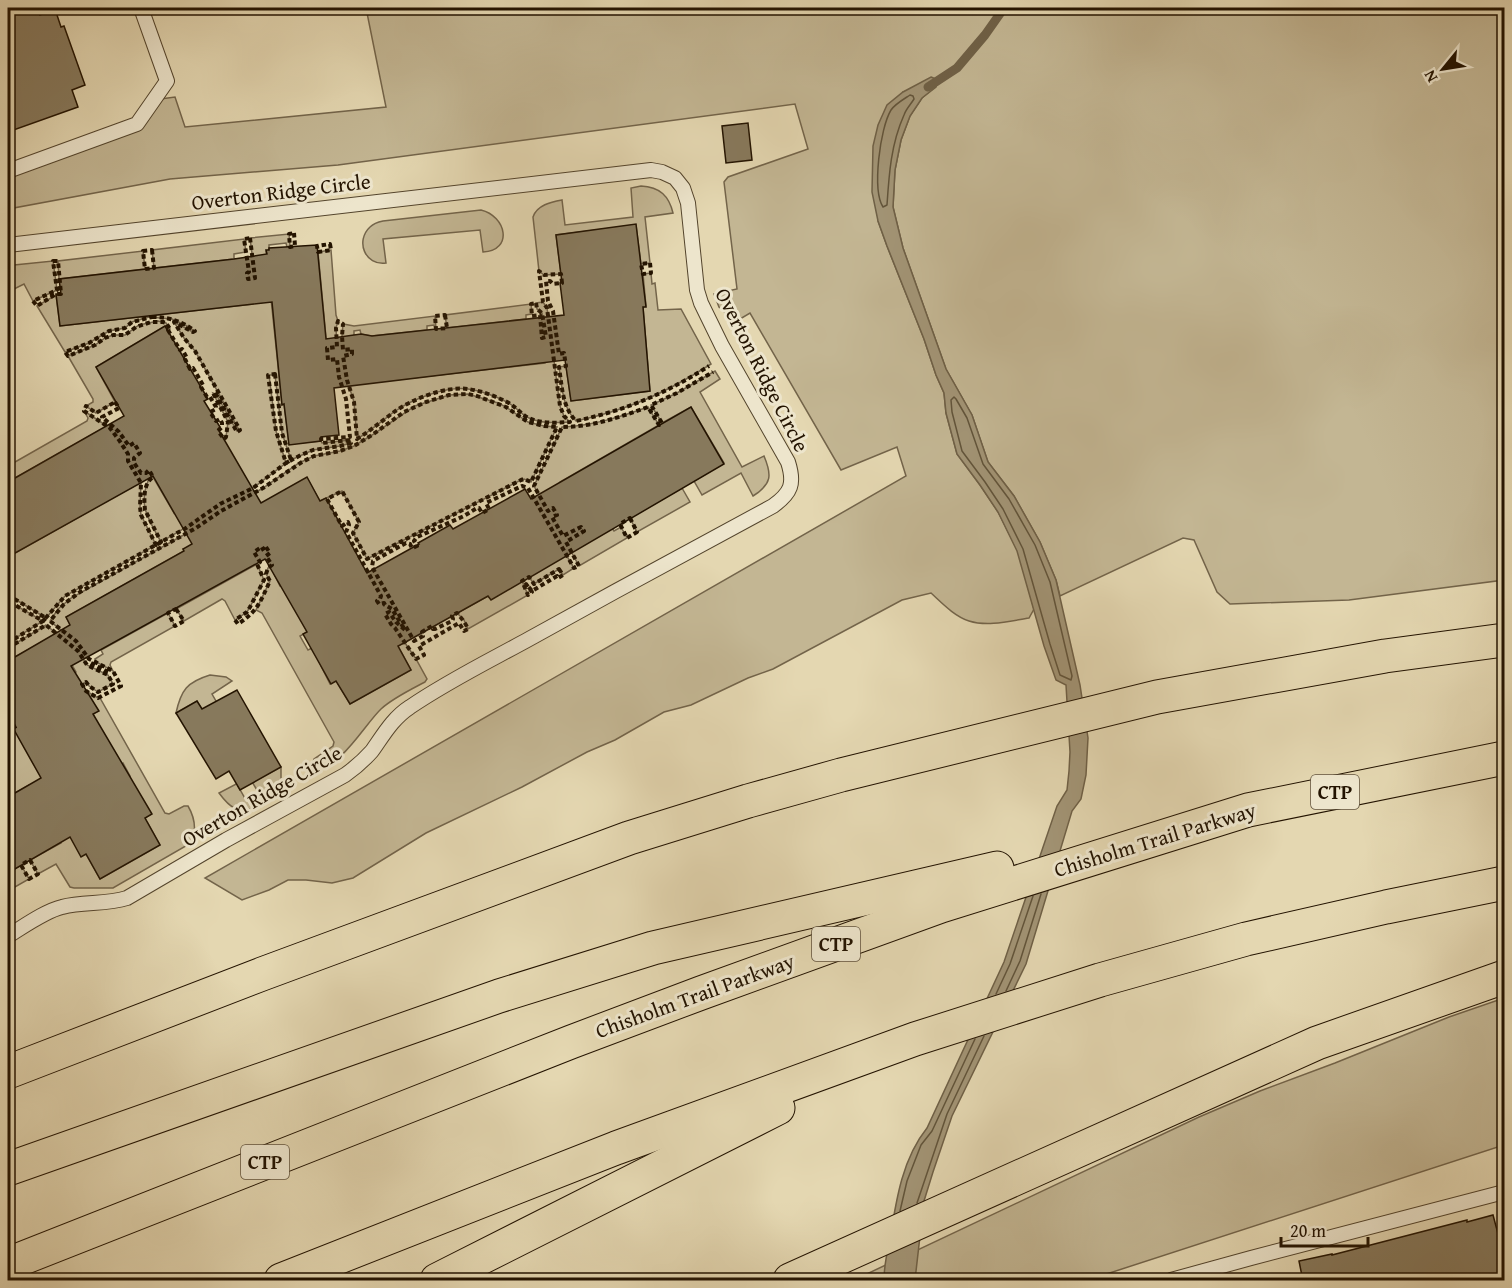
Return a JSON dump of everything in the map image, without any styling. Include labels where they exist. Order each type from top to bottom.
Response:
[{"type":"highway","points":[[8,1071],[629,838],[748,801],[841,775],[1157,697],[1385,656],[1504,640]]},
{"type":"highway","name":"Chisholm Trail Parkway","points":[[8,1264],[100,1226],[701,993],[941,906],[1248,810],[1504,758]]},
{"type":"highway","points":[[8,1169],[499,996],[653,948],[1248,810]]},
{"type":"highway","points":[[281,1281],[616,1148],[915,1039],[1246,939],[1504,883]]},
{"type":"highway","points":[[790,1281],[1317,1043],[1504,977]]},
{"type":"highway","points":[[438,1281],[915,1039]]},
{"type":"lane","points":[[8,171],[137,124],[167,81],[141,8]]},
{"type":"lane","name":"Overton Ridge Circle","points":[[8,245],[651,170],[662,172],[675,178],[683,188],[688,203],[698,290],[707,316],[788,462],[792,475],[790,488],[784,498],[773,506],[558,622],[411,706],[387,727],[359,765],[345,775],[226,840],[127,898],[116,902],[62,906],[8,936]]},
{"type":"lane","points":[[1171,1281],[1504,1192]]},
{"type":"path","points":[[244,238],[250,238],[255,278],[248,279],[244,238]]},
{"type":"path","points":[[152,250],[154,268],[145,269],[142,251],[152,250]]},
{"type":"path","points":[[53,261],[58,261],[61,294],[56,294],[37,306],[33,301],[57,290],[53,261]]},
{"type":"path","points":[[8,643],[45,620],[65,596],[186,528],[220,504],[253,488],[291,460],[313,450],[351,443],[350,440],[322,443],[321,441],[321,439],[350,436],[346,399],[339,377],[337,359],[328,360],[327,348],[336,347],[338,321],[343,324],[342,350],[352,349],[352,354],[343,356],[346,380],[353,394],[357,439],[394,412],[414,401],[435,393],[457,389],[487,394],[509,403],[532,419],[545,423],[570,422],[564,416],[560,406],[547,308],[543,302],[539,271],[544,275],[561,274],[562,283],[553,284],[546,281],[548,301],[553,311],[559,354],[564,353],[566,366],[559,367],[565,405],[576,421],[634,405],[670,388],[711,364],[715,371],[651,405],[662,423],[659,425],[648,406],[604,421],[562,427],[534,486],[549,511],[553,508],[557,515],[552,517],[562,536],[581,527],[584,531],[566,542],[579,566],[574,568],[528,488],[522,486],[486,503],[489,509],[482,513],[477,508],[417,537],[414,542],[417,546],[412,548],[410,543],[406,543],[373,561],[372,567],[414,641],[423,636],[422,632],[432,626],[435,629],[452,621],[452,616],[457,612],[464,620],[468,629],[464,631],[459,623],[429,640],[419,646],[424,656],[417,659],[385,614],[389,612],[405,630],[392,609],[377,601],[381,596],[346,532],[348,522],[342,526],[327,499],[342,491],[359,522],[353,533],[367,558],[521,480],[531,482],[557,427],[528,422],[506,407],[468,394],[449,395],[426,402],[404,412],[354,446],[314,456],[302,462],[188,533],[80,592],[64,603],[50,621],[76,641],[89,659],[113,671],[122,686],[99,698],[86,691],[82,684],[86,682],[98,692],[113,684],[108,675],[87,665],[78,651],[46,625],[8,648]]},
{"type":"path","points":[[546,300],[550,317]]},
{"type":"path","points":[[536,303],[537,309],[542,313],[546,338],[542,338],[540,315],[532,316],[531,304],[536,303]]},
{"type":"path","points":[[445,315],[447,328],[436,329],[435,316],[445,315]]},
{"type":"path","points":[[152,316],[172,319],[195,331],[174,322],[195,351],[240,430],[237,432],[216,394],[213,393],[228,422],[224,439],[218,430],[222,427],[220,419],[216,421],[210,412],[216,409],[215,405],[201,387],[203,385],[193,368],[190,369],[182,349],[180,350],[168,330],[170,330],[168,325],[163,322],[155,321],[140,325],[128,333],[105,338],[95,345],[68,356],[65,352],[89,343],[109,331],[125,328],[139,320],[152,316]]},
{"type":"path","points":[[286,463],[276,431],[268,375],[275,374],[282,433],[291,460]]},
{"type":"path","points":[[115,402],[119,408],[102,417],[120,432],[129,446],[134,443],[140,453],[134,458],[134,464],[141,473],[149,470],[153,477],[148,480],[147,484],[145,510],[158,543],[141,515],[141,483],[128,461],[128,454],[110,428],[84,411],[86,406],[96,413],[115,402]]},
{"type":"path","points":[[120,436],[128,449]]},
{"type":"path","points":[[630,518],[638,532],[627,537],[620,524],[630,518]]},
{"type":"path","points":[[266,547],[270,554],[266,556],[272,565],[266,574],[270,581],[256,610],[237,624],[235,620],[247,612],[263,583],[257,564],[260,562],[254,552],[266,547]]},
{"type":"path","points":[[559,569],[563,575],[558,578],[557,576],[532,591],[526,584],[532,592],[528,595],[522,581],[529,577],[534,584],[559,569]]},
{"type":"path","points":[[8,595],[45,620]]},
{"type":"path","points":[[8,601],[45,620]]},
{"type":"path","points":[[176,609],[184,621],[175,626],[168,613],[176,609]]},
{"type":"path","points":[[91,663],[108,672]]},
{"type":"path","points":[[8,724],[12,722],[16,730],[8,733]]},
{"type":"path","points":[[30,860],[38,874],[29,879],[21,865],[30,860]]},
{"type":"shaded area","points":[[366,8],[1504,8],[1504,580],[1349,600],[1230,604],[1217,592],[1194,540],[1183,538],[1060,596],[1056,580],[1040,542],[1014,496],[988,462],[972,415],[946,369],[903,248],[893,207],[895,170],[901,140],[910,116],[922,98],[936,86],[903,92],[878,221],[944,393],[946,413],[957,454],[998,512],[1018,551],[1034,609],[1029,618],[999,623],[976,623],[958,616],[931,593],[902,600],[773,669],[748,678],[691,705],[664,712],[615,740],[426,833],[353,878],[332,883],[288,880],[242,900],[205,878],[906,476],[897,447],[841,470],[750,313],[735,322],[719,307],[714,294],[737,289],[724,182],[728,177],[808,149],[795,104],[338,165],[170,179],[8,209],[8,171],[137,124],[153,100],[175,97],[185,127],[386,107]]},
{"type":"shaded area","points":[[641,186],[653,188],[663,194],[673,213],[645,217],[650,263],[641,264],[636,225],[556,235],[561,274],[544,275],[539,271],[533,217],[541,207],[562,200],[565,225],[633,217],[631,188]]},
{"type":"shaded area","points":[[481,210],[490,213],[501,225],[503,239],[493,250],[483,252],[480,230],[383,239],[386,263],[373,261],[364,251],[363,239],[372,226],[378,222]]},
{"type":"shaded area","points":[[289,234],[290,247],[287,247],[286,243],[269,245],[269,250],[266,251],[282,404],[284,404],[289,444],[350,440],[351,443],[313,450],[291,460],[282,433],[275,375],[269,375],[276,431],[286,463],[253,488],[161,542],[146,513],[144,498],[148,481],[153,477],[174,513],[226,437],[228,422],[213,393],[216,394],[237,431],[239,430],[195,351],[174,322],[194,331],[172,319],[149,317],[132,322],[125,328],[109,331],[89,343],[65,352],[37,306],[56,295],[60,326],[253,304],[255,277],[250,238]]},
{"type":"shaded area","points":[[244,239],[246,252],[234,254],[234,259],[154,268],[152,250]]},
{"type":"shaded area","points":[[331,250],[338,321],[337,347],[327,348],[318,252]]},
{"type":"shaded area","points":[[143,251],[145,269],[59,279],[58,261]]},
{"type":"shaded area","points":[[53,261],[57,290],[33,301],[24,284],[8,292],[8,268],[14,265]]},
{"type":"shaded area","points":[[651,273],[652,284],[655,283],[658,310],[681,309],[711,364],[678,384],[630,406],[576,421],[565,403],[559,367],[566,366],[571,401],[650,391],[643,307],[646,306],[643,274]]},
{"type":"shaded area","points":[[543,302],[547,308],[560,406],[564,416],[570,422],[541,422],[525,416],[498,398],[468,389],[450,389],[430,394],[410,403],[357,439],[354,402],[347,380],[351,385],[545,363],[546,337],[542,313],[537,309],[536,303]]},
{"type":"shaded area","points":[[531,304],[532,314],[526,315],[526,319],[447,328],[445,315]]},
{"type":"shaded area","points":[[435,316],[436,329],[434,325],[427,326],[427,330],[371,336],[361,334],[360,330],[354,331],[354,335],[343,350],[343,324],[354,326]]},
{"type":"shaded area","points":[[158,321],[166,323],[170,329],[168,330],[165,326],[96,367],[115,402],[96,413],[86,406],[93,402],[93,399],[68,356],[95,345],[105,338],[125,335],[139,325]]},
{"type":"shaded area","points":[[715,371],[720,379],[700,392],[742,467],[764,456],[767,463],[769,479],[764,487],[753,496],[741,473],[702,495],[694,481],[724,463],[691,407],[662,423],[651,405]]},
{"type":"shaded area","points":[[468,394],[498,403],[528,422],[557,427],[531,482],[521,480],[367,559],[353,533],[359,522],[342,491],[320,501],[307,478],[262,534],[183,549],[184,551],[66,617],[79,640],[77,643],[50,621],[58,609],[71,598],[196,528],[263,488],[299,463],[314,456],[354,446],[415,406],[449,395]]},
{"type":"shaded area","points":[[648,407],[659,425],[560,482],[548,511],[534,486],[562,427],[606,420]]},
{"type":"shaded area","points":[[84,411],[110,428],[141,483],[141,515],[156,545],[65,596],[46,618],[8,595],[8,557],[132,487],[100,430],[8,482],[8,466],[87,421],[88,418]]},
{"type":"shaded area","points":[[682,488],[690,502],[637,532],[630,518]]},
{"type":"shaded area","points":[[621,527],[627,538],[579,566],[566,542],[612,528],[614,531]]},
{"type":"shaded area","points":[[561,546],[574,568],[563,575],[559,569],[534,584],[529,577]]},
{"type":"shaded area","points":[[257,564],[264,580],[247,612],[235,620],[222,599],[184,621],[176,609]]},
{"type":"shaded area","points":[[272,565],[281,571],[274,574],[280,586],[288,583],[307,632],[300,636],[308,650],[314,647],[330,684],[336,680],[350,704],[411,670],[398,646],[403,643],[403,640],[427,679],[381,709],[351,745],[334,762],[325,766],[316,767],[314,759],[333,746],[334,742],[262,613],[256,610],[270,581],[266,574]]},
{"type":"shaded area","points":[[522,581],[528,595],[468,629],[464,620],[457,613],[488,596],[491,599]]},
{"type":"shaded area","points":[[8,601],[43,621],[8,643]]},
{"type":"shaded area","points":[[168,613],[175,626],[111,662],[113,671],[95,659],[103,654],[101,650]]},
{"type":"shaded area","points":[[46,625],[78,651],[87,665],[108,675],[113,684],[98,692],[86,682],[82,684],[73,674],[76,672],[69,660],[49,638],[8,661],[8,648]]},
{"type":"shaded area","points":[[210,675],[226,677],[232,681],[212,694],[260,778],[281,767],[279,787],[261,797],[251,780],[238,786],[246,800],[251,798],[256,807],[250,809],[239,810],[231,806],[219,793],[244,780],[197,701],[176,713],[180,698],[186,688]]},
{"type":"shaded area","points":[[86,691],[100,698],[165,813],[169,814],[188,806],[194,824],[191,843],[113,888],[70,887],[56,864],[38,874],[30,860],[61,843],[29,785],[8,797],[8,733],[16,730],[100,879],[160,845],[145,818],[151,814],[124,780],[130,776],[123,763],[116,767],[93,714],[98,711]]},
{"type":"shaded area","points":[[21,865],[29,879],[8,891],[8,873]]},
{"type":"shaded area","points":[[1504,998],[1504,1145],[1088,1280],[854,1280],[1199,1117],[1449,1017]]},
{"type":"water","points":[[931,77],[938,80],[936,87],[922,98],[910,116],[901,140],[895,170],[893,207],[903,248],[946,369],[972,415],[988,462],[1014,496],[1040,542],[1056,580],[1080,685],[1088,738],[1086,775],[1081,799],[1072,811],[1026,964],[952,1116],[933,1172],[924,1201],[915,1280],[884,1280],[901,1181],[918,1140],[927,1128],[1004,962],[1057,806],[1067,790],[1070,752],[1066,685],[1056,680],[1017,551],[998,512],[957,454],[946,413],[944,393],[878,221],[872,192],[873,146],[878,125],[887,105],[903,92]]},
{"type":"building","points":[[8,8],[38,8],[40,15],[55,9],[61,27],[64,26],[85,85],[72,90],[78,107],[8,132]]},
{"type":"building","points":[[748,123],[752,160],[726,163],[722,126]]},
{"type":"building","points":[[636,224],[646,307],[643,307],[650,391],[571,401],[565,360],[334,388],[339,435],[321,437],[321,441],[289,445],[284,404],[282,405],[272,302],[60,326],[56,294],[61,294],[59,279],[234,259],[267,254],[266,250],[269,248],[317,245],[326,339],[564,315],[556,235]]},
{"type":"building","points":[[165,326],[208,399],[204,401],[220,427],[218,429],[261,503],[307,477],[320,501],[326,498],[367,573],[450,525],[453,529],[525,489],[531,499],[691,407],[724,464],[491,600],[488,596],[398,646],[411,670],[350,704],[336,681],[331,684],[303,634],[307,632],[265,559],[71,666],[99,711],[93,714],[152,814],[145,818],[160,845],[100,879],[86,854],[81,857],[70,837],[8,873],[8,797],[41,778],[8,719],[8,661],[70,625],[66,617],[184,551],[183,549],[192,544],[153,476],[8,557],[8,482],[124,416],[96,367]]},
{"type":"building","points":[[237,690],[281,767],[240,790],[229,771],[216,779],[176,713],[197,701],[202,709]]},
{"type":"building","points":[[1493,1215],[1501,1245],[1504,1244],[1504,1281],[1303,1281],[1299,1261]]},
{"type":"waterway","points":[[928,87],[957,68],[1004,8]]}]
